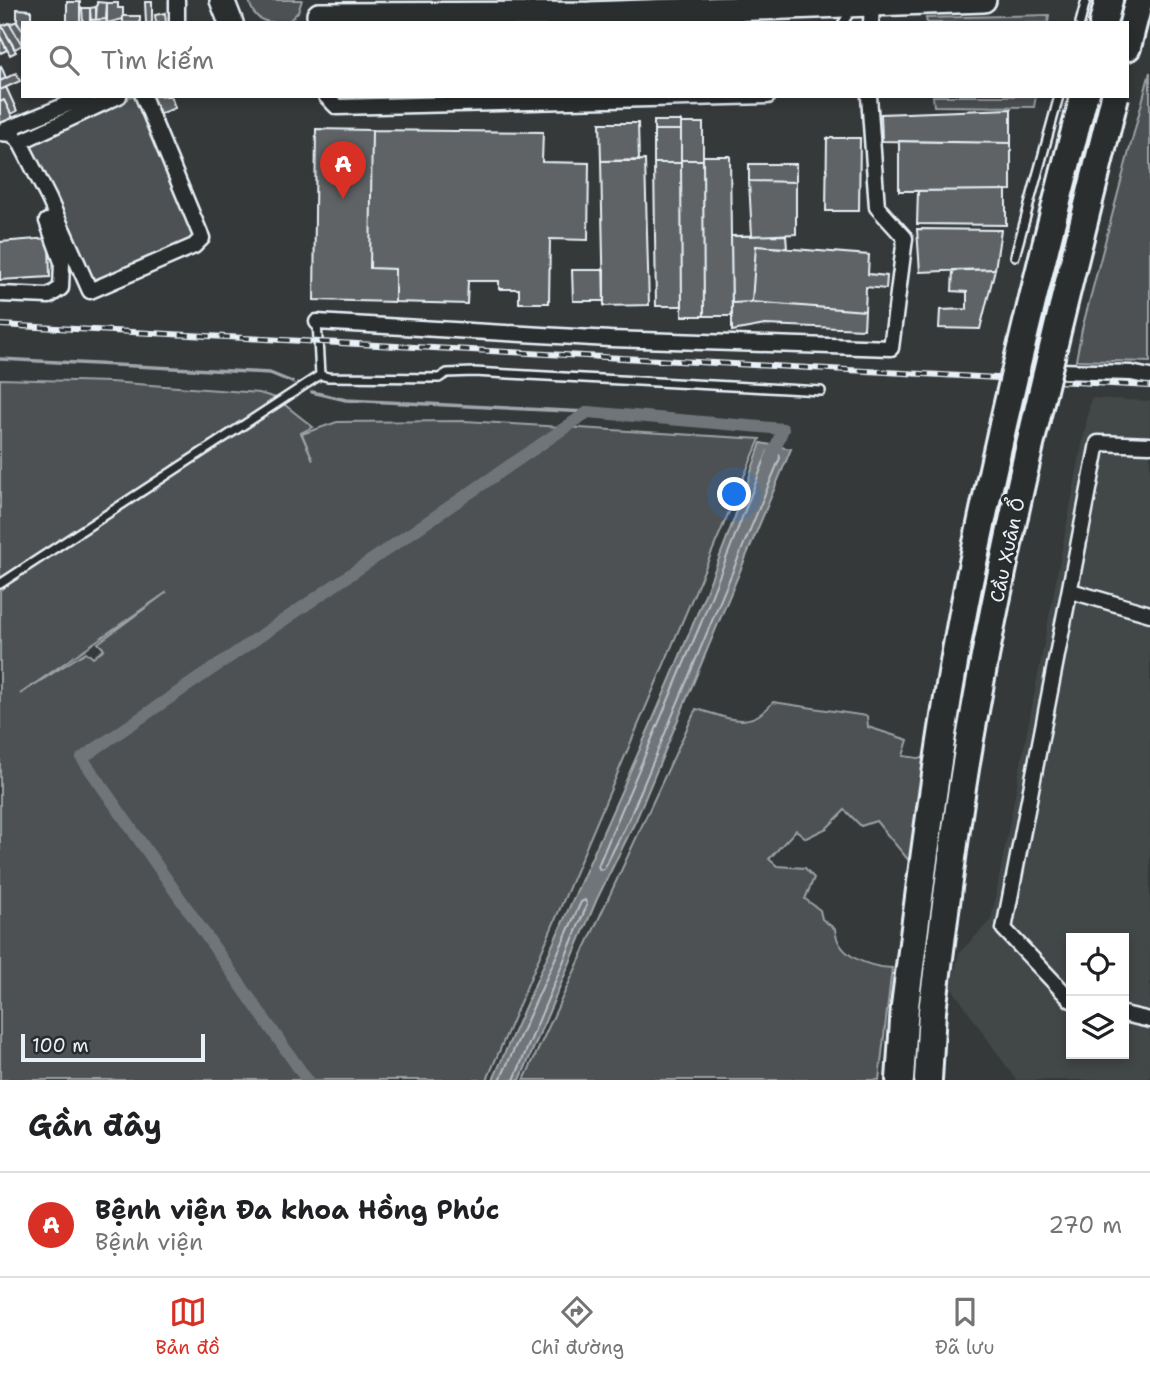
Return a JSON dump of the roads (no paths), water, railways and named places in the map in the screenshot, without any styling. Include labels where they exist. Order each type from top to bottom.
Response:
[{"type":"highway","points":[[1104,21],[1109,0]]},
{"type":"highway","points":[[1129,39],[1139,0]]},
{"type":"highway","name":"Cầu Xuân Ổ","points":[[900,1080],[905,1006],[937,763],[969,582],[1021,347],[1083,98]]},
{"type":"highway","name":"Cầu Xuân Ổ","points":[[928,1080],[932,1011],[965,769],[1039,401],[1115,98]]},
{"type":"main road","points":[[222,0],[229,21]]},
{"type":"main road","points":[[319,13],[589,7],[736,14],[862,11],[984,0]]},
{"type":"street","points":[[177,0],[177,21]]},
{"type":"street","points":[[0,132],[83,98]]},
{"type":"street","points":[[20,142],[114,98]]},
{"type":"street","points":[[0,132],[12,134],[20,142],[90,290],[194,246],[202,238],[144,98]]},
{"type":"street","points":[[328,98],[337,107],[690,98]]},
{"type":"street","points":[[317,322],[610,339],[891,348],[905,238],[877,207],[869,98]]},
{"type":"street","points":[[0,294],[49,296],[61,288],[62,262],[47,221]]},
{"type":"street","points":[[1059,371],[1150,377]]},
{"type":"street","points":[[1067,996],[1004,929],[1098,443],[1150,445]]},
{"type":"street","points":[[1071,591],[1150,614]]},
{"type":"street","points":[[1129,1015],[1150,1020]]},
{"type":"lane","points":[[1081,21],[1086,0]]},
{"type":"lane","points":[[1015,256],[1058,98]]},
{"type":"lane","points":[[317,322],[320,374]]},
{"type":"lane","points":[[320,374],[328,377],[439,379],[447,373],[474,372],[821,391]]},
{"type":"lane","points":[[0,584],[320,374]]},
{"type":"water","points":[[761,443],[791,449],[636,820],[597,899],[520,1080],[493,1080],[668,685],[732,525]]},
{"type":"waterway","points":[[0,359],[270,373],[292,382]]},
{"type":"waterway","points":[[312,392],[346,400],[588,412]]},
{"type":"waterway","points":[[307,1080],[82,758],[588,412],[783,429],[770,461]]},
{"type":"railway","points":[[0,325],[1150,386]]},
{"type":"place","name":"Bệnh viện Đa khoa Hồng Phúc","points":[[343,199]]}]
